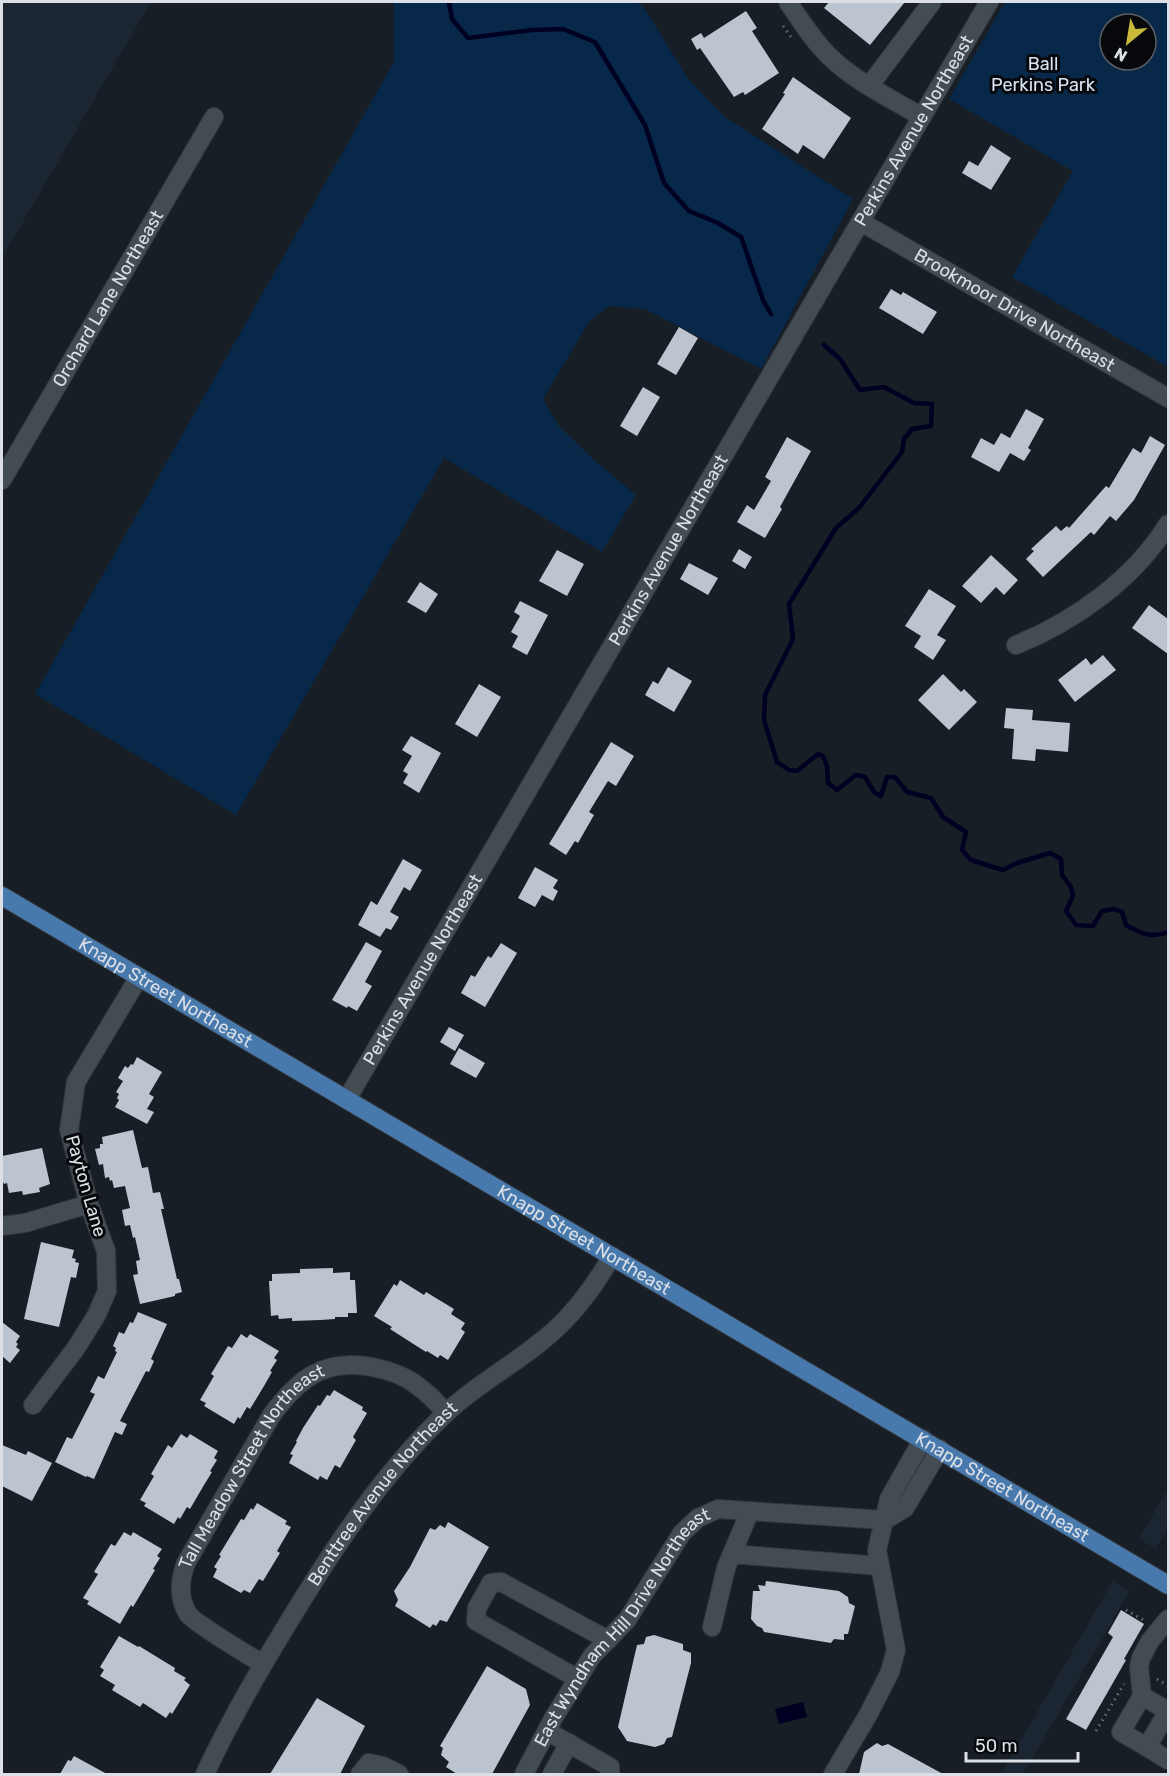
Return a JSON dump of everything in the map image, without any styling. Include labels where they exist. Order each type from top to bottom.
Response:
[{"type":"main road","name":"Knapp Street Northeast","points":[[2,896],[1168,1585]]},
{"type":"street","points":[[788,2],[819,46],[832,59],[870,86],[922,117]]},
{"type":"street","points":[[870,86],[932,2]]},
{"type":"street","name":"Perkins Avenue Northeast","points":[[347,1099],[989,2]]},
{"type":"street","name":"Orchard Lane Northeast","points":[[2,480],[214,117]]},
{"type":"street","name":"Brookmoor Drive Northeast","points":[[861,222],[1168,398]]},
{"type":"street","points":[[1016,645],[1042,634],[1085,608],[1163,546],[1168,524]]},
{"type":"street","name":"Payton Lane","points":[[33,1405],[84,1335],[96,1316],[107,1291],[106,1251],[89,1204],[69,1130],[76,1082],[139,977]]},
{"type":"street","points":[[2,1226],[25,1223],[89,1204]]},
{"type":"street","name":"Benttree Avenue Northeast","points":[[205,1774],[263,1664],[312,1583],[360,1512],[410,1450],[447,1413],[487,1380],[545,1339],[568,1318],[612,1256]]},
{"type":"street","name":"Tall Meadow Street Northeast","points":[[263,1664],[188,1615],[180,1579],[186,1563],[265,1426],[287,1394],[310,1376],[330,1366],[356,1364],[386,1370],[418,1386],[447,1413]]},
{"type":"street","points":[[833,1774],[890,1672],[896,1650],[877,1550],[890,1499],[922,1439]]},
{"type":"street","points":[[885,1520],[905,1508],[940,1449]]},
{"type":"street","name":"East Wyndham Hill Drive Northeast","points":[[524,1774],[592,1656],[627,1620],[682,1533],[698,1518],[718,1509],[885,1520]]},
{"type":"street","points":[[712,1627],[726,1568],[750,1511]]},
{"type":"street","points":[[732,1554],[880,1566]]},
{"type":"street","points":[[578,1679],[476,1621],[477,1608],[491,1583],[501,1582],[608,1640]]},
{"type":"street","points":[[1168,1618],[1150,1641],[1141,1658],[1139,1667],[1142,1696],[1121,1732],[1168,1760]]},
{"type":"street","points":[[1142,1696],[1168,1711],[1147,1747]]},
{"type":"street","points":[[547,1731],[610,1767],[610,1774]]},
{"type":"street","points":[[552,1774],[570,1743]]},
{"type":"street","points":[[360,1774],[369,1763],[383,1766],[399,1774]]},
{"type":"street","points":[[1165,1774],[1168,1768]]},
{"type":"path","points":[[1126,1610],[1145,1620]]},
{"type":"shaded area","points":[[2,2],[151,2],[2,258]]},
{"type":"shaded area","points":[[1168,1488],[1168,1528],[1156,1549],[1139,1539]]},
{"type":"shaded area","points":[[1113,1581],[1130,1591],[1023,1774],[1001,1774]]},
{"type":"shaded area","points":[[803,1702],[807,1717],[779,1724],[775,1709]]},
{"type":"green space","points":[[394,2],[635,2],[643,6],[689,80],[725,117],[853,199],[761,369],[645,309],[609,306],[589,322],[543,399],[559,426],[595,461],[636,495],[602,552],[444,458],[236,815],[35,694],[394,62]]},
{"type":"green space","name":"Ball Perkins Park","points":[[1005,2],[1168,2],[1168,367],[1012,277],[1073,171],[949,99]]},
{"type":"building","points":[[829,2],[905,2],[870,45],[824,8]]},
{"type":"building","points":[[746,11],[757,28],[752,31],[779,73],[745,95],[743,92],[734,97],[700,48],[697,50],[691,39],[701,33],[704,38]]},
{"type":"building","points":[[793,77],[851,118],[824,159],[803,145],[798,154],[762,129],[785,94],[783,93]]},
{"type":"building","points":[[991,145],[1011,158],[991,190],[962,173],[969,161],[978,166]]},
{"type":"building","points":[[891,289],[901,295],[903,292],[937,312],[923,334],[879,308]]},
{"type":"building","points":[[679,327],[698,338],[676,375],[657,364]]},
{"type":"building","points":[[643,387],[660,397],[637,436],[620,426]]},
{"type":"building","points":[[1026,409],[1044,419],[1028,448],[1031,450],[1024,461],[1010,453],[999,472],[971,457],[981,438],[994,445],[1001,433],[1010,438]]},
{"type":"building","points":[[1150,436],[1165,445],[1134,500],[1116,521],[1110,516],[1094,535],[1091,532],[1043,577],[1026,559],[1034,551],[1031,549],[1056,526],[1061,531],[1067,526],[1069,528],[1106,486],[1109,488],[1133,448],[1141,453]]},
{"type":"building","points":[[787,437],[811,451],[765,538],[737,522],[747,505],[754,510],[771,481],[765,477]]},
{"type":"building","points":[[739,549],[752,557],[745,569],[732,561]]},
{"type":"building","points":[[557,550],[584,564],[567,596],[539,581]]},
{"type":"building","points":[[991,555],[1018,580],[1004,595],[996,587],[981,603],[962,586]]},
{"type":"building","points":[[689,563],[718,578],[708,595],[680,579]]},
{"type":"building","points":[[420,582],[438,594],[426,613],[407,602]]},
{"type":"building","points":[[929,589],[956,606],[937,635],[946,640],[933,660],[914,647],[921,636],[905,626]]},
{"type":"building","points":[[520,601],[548,615],[527,655],[512,647],[518,636],[511,632],[520,616],[514,612]]},
{"type":"building","points":[[1149,605],[1168,619],[1168,654],[1132,628]]},
{"type":"building","points":[[1103,655],[1116,670],[1075,702],[1058,680],[1086,658],[1091,665]]},
{"type":"building","points":[[668,667],[692,681],[674,712],[645,695],[653,681],[658,684]]},
{"type":"building","points":[[943,674],[961,692],[964,689],[977,702],[949,730],[918,700]]},
{"type":"building","points":[[479,684],[501,697],[477,737],[455,724]]},
{"type":"building","points":[[1006,708],[1033,710],[1032,720],[1070,723],[1068,752],[1036,749],[1035,761],[1012,759],[1014,729],[1004,728]]},
{"type":"building","points":[[411,736],[441,753],[419,793],[403,783],[408,774],[403,771],[412,756],[402,750]]},
{"type":"building","points":[[611,742],[634,756],[616,786],[608,781],[589,812],[594,815],[578,843],[575,841],[566,855],[549,844]]},
{"type":"building","points":[[403,859],[422,870],[410,891],[404,887],[390,912],[399,917],[391,930],[386,928],[380,937],[358,925],[371,901],[377,905]]},
{"type":"building","points":[[535,867],[558,880],[553,888],[558,891],[553,901],[542,895],[535,907],[518,898]]},
{"type":"building","points":[[366,942],[382,951],[365,982],[372,986],[357,1011],[332,1000]]},
{"type":"building","points":[[501,943],[517,953],[485,1007],[461,993],[471,975],[475,977],[488,956],[491,958]]},
{"type":"building","points":[[449,1027],[464,1035],[455,1051],[440,1042]]},
{"type":"building","points":[[459,1048],[485,1063],[476,1078],[450,1064]]},
{"type":"building","points":[[137,1057],[162,1072],[149,1094],[154,1097],[147,1109],[154,1112],[147,1124],[115,1107],[119,1100],[117,1098],[119,1094],[116,1092],[123,1081],[118,1078],[125,1066],[128,1068],[131,1064],[133,1065]]},
{"type":"building","points":[[133,1130],[142,1168],[148,1167],[153,1193],[160,1192],[164,1209],[161,1209],[182,1292],[175,1296],[140,1304],[133,1275],[138,1274],[136,1261],[140,1260],[135,1237],[133,1238],[130,1225],[125,1226],[122,1210],[130,1208],[125,1186],[114,1188],[112,1180],[110,1181],[109,1177],[105,1178],[103,1164],[99,1165],[95,1149],[100,1148],[100,1144],[103,1144],[102,1137]]},
{"type":"building","points":[[42,1148],[50,1184],[39,1188],[40,1192],[23,1195],[22,1191],[9,1193],[7,1183],[4,1184],[2,1180],[2,1156]]},
{"type":"building","points":[[41,1242],[74,1250],[72,1258],[79,1263],[76,1278],[71,1277],[59,1327],[24,1319]]},
{"type":"building","points":[[333,1268],[333,1273],[350,1272],[350,1280],[355,1280],[357,1313],[348,1313],[348,1317],[335,1317],[335,1319],[292,1321],[292,1318],[279,1319],[278,1315],[271,1316],[269,1281],[272,1281],[272,1274],[300,1273],[300,1269]]},
{"type":"building","points":[[400,1280],[424,1295],[426,1292],[454,1309],[451,1314],[465,1323],[461,1329],[465,1332],[448,1360],[440,1355],[438,1358],[426,1352],[374,1316],[394,1284],[397,1286]]},
{"type":"building","points":[[138,1312],[167,1324],[151,1359],[154,1361],[149,1372],[146,1371],[120,1421],[127,1424],[122,1435],[115,1432],[94,1479],[86,1477],[55,1462],[67,1437],[72,1439],[95,1394],[90,1392],[98,1376],[104,1379],[117,1352],[113,1346],[119,1332],[124,1334]]},
{"type":"building","points":[[2,1322],[20,1336],[16,1347],[20,1350],[10,1363],[2,1356]]},
{"type":"building","points":[[241,1334],[247,1338],[250,1334],[279,1351],[274,1358],[277,1360],[270,1371],[272,1372],[250,1409],[247,1407],[234,1424],[204,1406],[206,1403],[200,1400],[214,1376],[211,1374],[228,1346],[232,1348]]},
{"type":"building","points":[[334,1390],[363,1407],[362,1410],[367,1413],[353,1437],[356,1440],[340,1468],[335,1465],[327,1480],[320,1476],[318,1480],[289,1463],[293,1455],[290,1454],[318,1405],[320,1406],[327,1395],[330,1396]]},
{"type":"building","points":[[181,1434],[187,1438],[190,1434],[218,1451],[214,1458],[217,1460],[210,1471],[212,1472],[190,1509],[187,1507],[174,1524],[144,1506],[146,1503],[140,1500],[154,1476],[151,1474],[168,1445],[172,1448]]},
{"type":"building","points":[[2,1445],[26,1455],[28,1451],[52,1463],[32,1501],[2,1486]]},
{"type":"building","points":[[257,1503],[287,1521],[285,1524],[291,1527],[277,1551],[280,1553],[263,1581],[259,1579],[250,1593],[244,1590],[241,1593],[213,1577],[217,1569],[214,1567],[241,1519],[244,1520]]},
{"type":"building","points":[[448,1522],[489,1547],[447,1622],[440,1620],[436,1626],[433,1624],[430,1628],[395,1606],[398,1600],[394,1591],[410,1567],[430,1528],[435,1530],[440,1525],[445,1528]]},
{"type":"building","points":[[124,1532],[131,1536],[133,1532],[162,1549],[157,1556],[160,1558],[153,1569],[155,1570],[120,1624],[87,1604],[89,1601],[83,1598],[98,1574],[94,1572],[111,1544],[115,1546]]},
{"type":"building","points":[[766,1581],[839,1591],[848,1597],[849,1603],[855,1606],[848,1634],[844,1634],[844,1640],[834,1639],[831,1643],[764,1632],[751,1619],[753,1591],[760,1591],[758,1585],[765,1586]]},
{"type":"building","points":[[1121,1610],[1144,1624],[1086,1730],[1066,1719],[1113,1637],[1108,1633]]},
{"type":"building","points":[[654,1635],[683,1644],[683,1650],[691,1653],[691,1663],[672,1737],[667,1738],[664,1744],[655,1747],[627,1741],[618,1727],[637,1645],[644,1644],[646,1637]]},
{"type":"building","points":[[119,1636],[175,1668],[174,1671],[186,1678],[184,1680],[190,1685],[172,1714],[170,1712],[166,1718],[143,1703],[140,1707],[112,1690],[115,1685],[100,1676],[104,1670],[100,1667]]},
{"type":"building","points":[[487,1666],[526,1689],[530,1705],[492,1774],[457,1774],[446,1767],[449,1762],[441,1755],[443,1748],[440,1746]]},
{"type":"building","points":[[317,1698],[365,1726],[340,1774],[270,1774]]},
{"type":"building","points":[[877,1743],[882,1746],[888,1744],[943,1774],[859,1774],[864,1752]]},
{"type":"building","points":[[74,1756],[107,1774],[60,1774],[68,1760],[71,1761]]},
{"type":"waterway","points":[[449,2],[452,19],[468,38],[532,30],[563,29],[595,42],[645,125],[664,183],[689,211],[718,223],[741,237],[763,300],[771,314]]},
{"type":"waterway","points":[[824,345],[840,359],[860,390],[884,387],[914,403],[932,404],[931,426],[912,429],[904,439],[902,452],[859,508],[836,528],[789,604],[793,639],[765,695],[764,720],[777,762],[789,770],[797,771],[818,754],[823,756],[827,766],[828,783],[837,790],[856,775],[865,777],[874,792],[881,796],[887,777],[895,777],[907,792],[931,798],[943,817],[966,832],[962,850],[971,860],[1003,870],[1017,863],[1050,853],[1061,859],[1062,875],[1071,887],[1073,896],[1066,911],[1076,925],[1093,926],[1102,911],[1114,909],[1122,912],[1126,925],[1141,933],[1156,935],[1168,932]]}]
